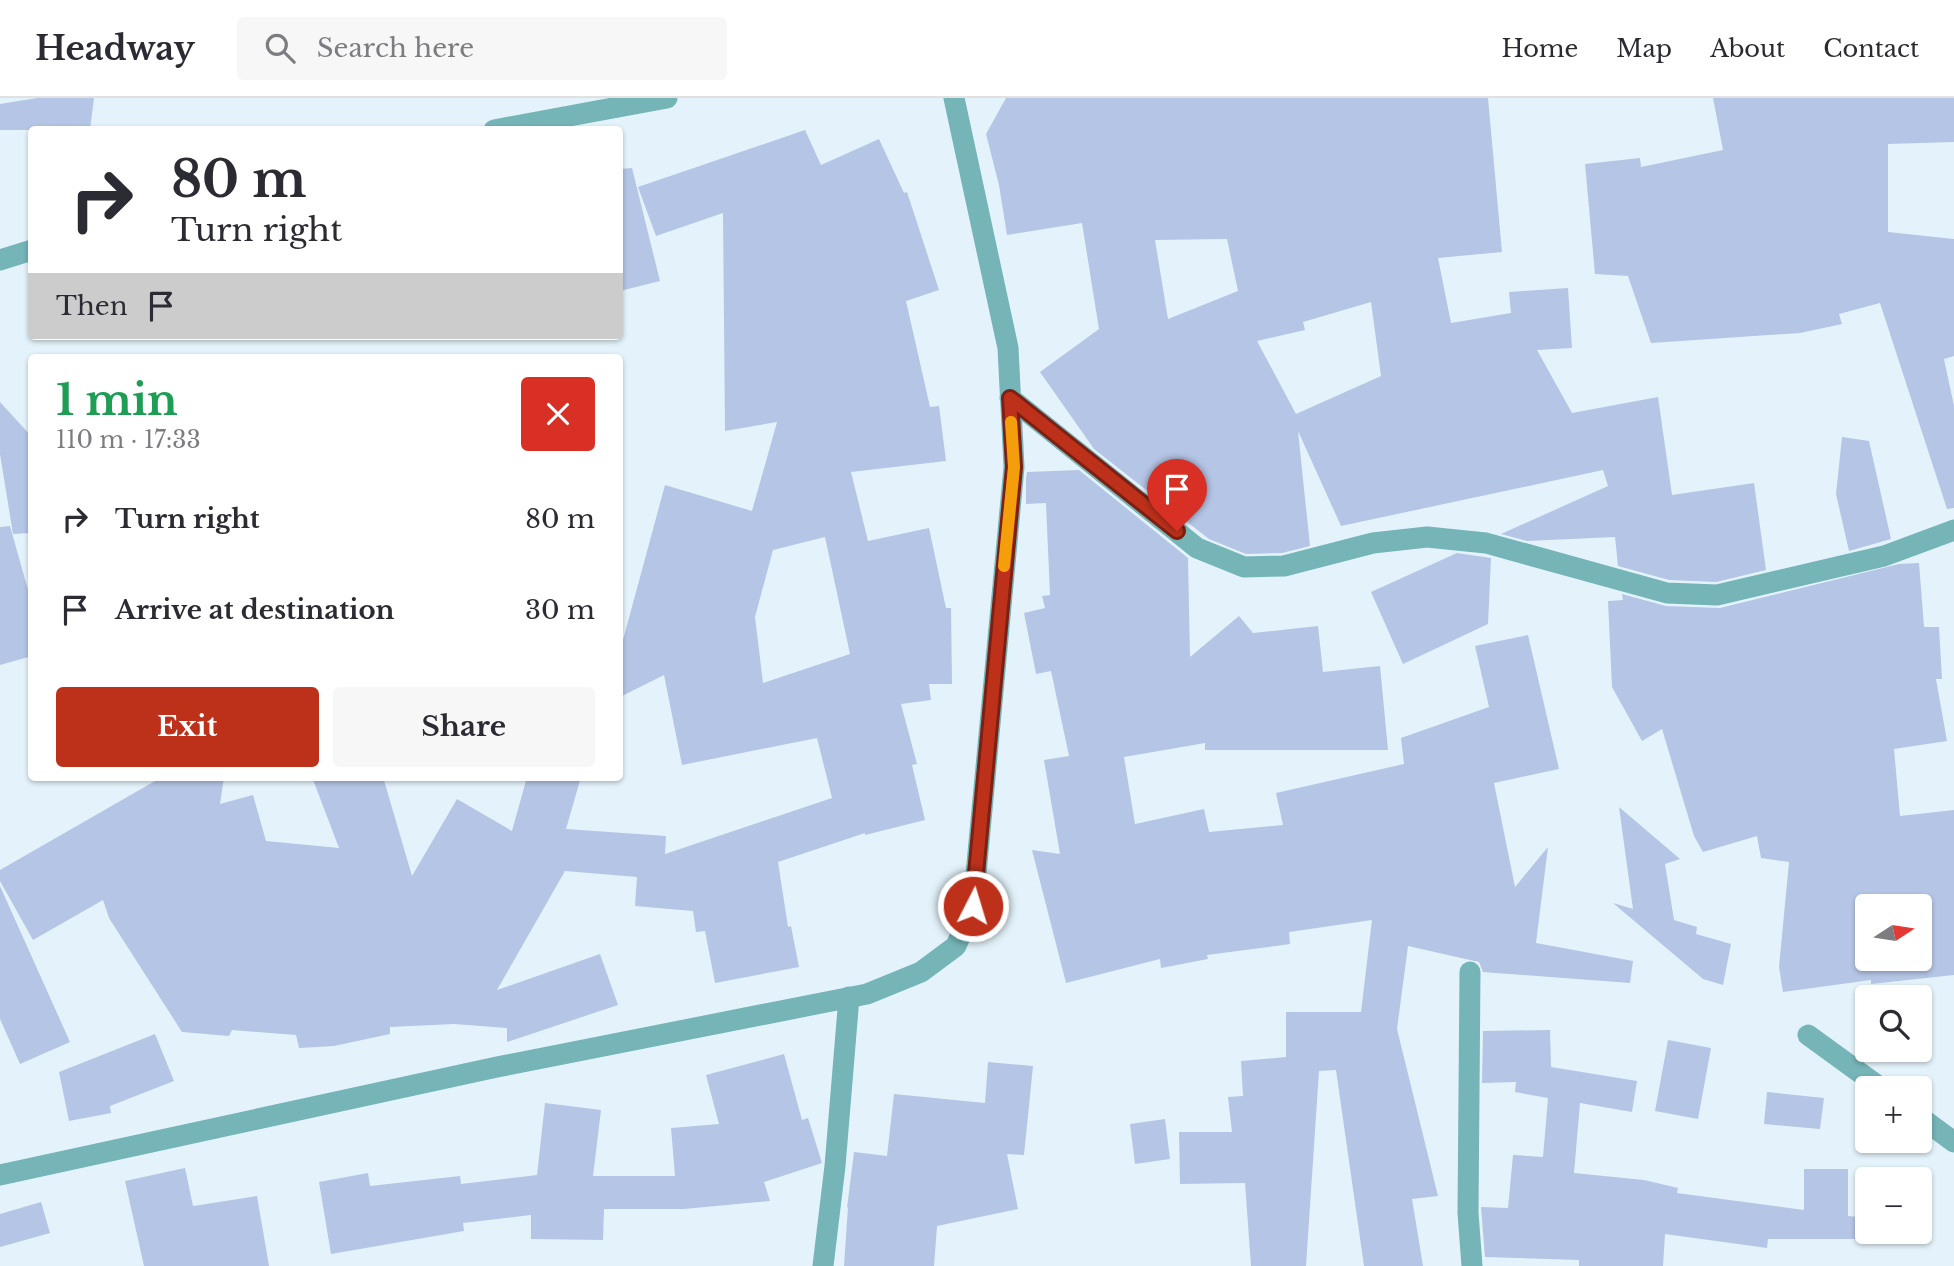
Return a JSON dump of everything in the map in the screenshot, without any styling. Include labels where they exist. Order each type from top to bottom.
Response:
[{"type":"street","points":[[516,126],[667,98]]},
{"type":"street","points":[[0,1175],[483,1070],[867,994],[921,972],[956,946],[973,906],[1014,467],[1008,348],[954,98]]},
{"type":"street","points":[[0,260],[28,251]]},
{"type":"street","points":[[1010,398],[1197,548],[1244,567],[1284,565],[1373,542],[1427,537],[1486,543],[1667,593],[1717,595],[1884,556],[1954,530]]},
{"type":"street","points":[[1469,972],[1468,1213],[1472,1266]]},
{"type":"street","points":[[823,1266],[835,1166],[849,998]]},
{"type":"street","points":[[1808,1035],[1864,1076]]},
{"type":"street","points":[[1932,1126],[1954,1142]]},
{"type":"building","points":[[37,98],[94,98],[90,126],[28,126],[28,130],[0,130],[0,104]]},
{"type":"building","points":[[1006,98],[1488,98],[1502,252],[1438,258],[1451,323],[1511,313],[1509,292],[1568,288],[1572,348],[1537,350],[1572,413],[1658,397],[1672,495],[1754,483],[1766,570],[1716,582],[1669,580],[1618,566],[1615,537],[1527,541],[1501,534],[1608,486],[1603,470],[1341,526],[1298,431],[1310,546],[1282,553],[1246,554],[1209,539],[1094,449],[1040,372],[1099,329],[1082,223],[1007,235],[999,185],[986,134]],"holes":[[[1227,239],[1238,291],[1168,319],[1155,240]],[[1371,302],[1381,376],[1296,414],[1257,341],[1305,330],[1303,322]]]},
{"type":"building","points":[[1713,98],[1954,98],[1954,142],[1888,144],[1888,232],[1954,239],[1954,356],[1944,359],[1954,406],[1954,508],[1947,509],[1880,303],[1839,314],[1842,324],[1800,333],[1651,343],[1628,276],[1595,274],[1585,164],[1640,158],[1641,167],[1723,150]]},
{"type":"building","points":[[805,130],[821,165],[879,139],[904,193],[907,192],[939,290],[906,301],[930,407],[939,406],[946,461],[851,472],[868,541],[929,528],[946,608],[951,608],[952,684],[929,684],[931,700],[901,704],[917,764],[912,765],[925,820],[865,833],[778,862],[788,927],[791,926],[799,967],[715,983],[705,931],[696,932],[693,911],[635,906],[637,877],[565,871],[497,990],[600,954],[618,1005],[507,1042],[507,1028],[454,1024],[390,1027],[390,1034],[334,1046],[299,1048],[296,1035],[232,1030],[229,1036],[182,1032],[109,918],[103,900],[33,940],[0,881],[0,870],[155,781],[223,781],[220,804],[253,795],[266,841],[339,848],[314,781],[384,781],[412,876],[457,799],[512,831],[526,781],[580,781],[566,829],[666,836],[665,854],[832,798],[817,738],[682,765],[664,675],[623,696],[623,640],[665,485],[752,511],[777,422],[725,431],[723,213],[656,236],[638,187]],"holes":[[[825,537],[850,654],[763,683],[755,617],[773,550]]]},
{"type":"building","points":[[632,168],[660,281],[623,290],[623,169]]},
{"type":"building","points":[[0,402],[28,433],[28,533],[13,534],[0,454]]},
{"type":"building","points":[[1842,437],[1869,441],[1891,539],[1849,551],[1836,494]]},
{"type":"building","points":[[1079,470],[1188,558],[1190,657],[1239,616],[1253,633],[1318,626],[1323,672],[1380,666],[1388,750],[1205,750],[1205,743],[1124,757],[1135,824],[1204,809],[1209,832],[1283,825],[1276,793],[1404,764],[1401,738],[1489,707],[1475,646],[1528,635],[1559,769],[1494,783],[1515,887],[1548,847],[1536,943],[1633,961],[1630,983],[1483,972],[1479,962],[1408,946],[1397,1029],[1438,1196],[1412,1199],[1423,1266],[1364,1266],[1336,1070],[1319,1071],[1306,1266],[1251,1266],[1245,1183],[1180,1184],[1179,1132],[1232,1132],[1228,1097],[1243,1096],[1241,1061],[1286,1057],[1286,1012],[1361,1012],[1372,920],[1289,932],[1290,944],[1207,955],[1208,959],[1161,968],[1160,959],[1066,983],[1032,850],[1060,854],[1044,760],[1069,756],[1051,671],[1036,674],[1024,613],[1045,608],[1042,596],[1050,595],[1046,503],[1026,504],[1026,479],[1027,472]]},
{"type":"building","points":[[10,526],[28,590],[28,657],[0,665],[0,527]]},
{"type":"building","points":[[1457,553],[1491,558],[1488,624],[1403,664],[1371,592]]},
{"type":"building","points":[[1919,563],[1924,627],[1939,627],[1942,679],[1936,679],[1947,741],[1894,749],[1900,816],[1954,810],[1954,975],[1871,984],[1871,980],[1783,992],[1779,967],[1789,862],[1761,858],[1757,836],[1703,852],[1694,836],[1662,729],[1642,741],[1612,687],[1608,601],[1623,600],[1622,594],[1666,606],[1720,608],[1899,564]]},
{"type":"building","points":[[1619,807],[1680,859],[1665,864],[1674,920],[1697,927],[1696,934],[1731,944],[1723,985],[1703,979],[1613,903],[1633,909]]},
{"type":"building","points":[[0,886],[70,1042],[20,1064],[0,1019]]},
{"type":"building","points":[[1550,1030],[1551,1067],[1637,1081],[1632,1112],[1580,1103],[1574,1173],[1644,1180],[1678,1188],[1677,1193],[1804,1210],[1804,1169],[1848,1169],[1848,1216],[1855,1217],[1855,1239],[1768,1239],[1767,1248],[1665,1234],[1663,1266],[1579,1266],[1579,1260],[1485,1257],[1481,1207],[1508,1208],[1513,1155],[1543,1157],[1548,1098],[1515,1092],[1516,1082],[1482,1083],[1483,1031]]},
{"type":"building","points":[[155,1034],[174,1081],[110,1106],[111,1113],[69,1121],[59,1072]]},
{"type":"building","points":[[1668,1040],[1711,1048],[1698,1119],[1655,1111]]},
{"type":"building","points":[[784,1054],[802,1120],[808,1118],[822,1163],[764,1182],[770,1201],[684,1209],[604,1209],[603,1240],[531,1239],[531,1215],[463,1223],[464,1231],[331,1254],[319,1182],[368,1173],[370,1186],[460,1176],[461,1184],[537,1175],[545,1103],[601,1110],[593,1176],[675,1176],[671,1128],[719,1124],[706,1075]]},
{"type":"building","points":[[988,1062],[1033,1066],[1024,1155],[1007,1154],[1018,1209],[937,1226],[934,1266],[844,1266],[854,1152],[887,1156],[894,1094],[985,1103]]},
{"type":"building","points":[[1767,1092],[1824,1098],[1820,1129],[1764,1124]]},
{"type":"building","points":[[1165,1119],[1170,1159],[1135,1164],[1130,1124]]},
{"type":"building","points":[[185,1168],[193,1206],[257,1196],[269,1266],[144,1266],[125,1181]]},
{"type":"building","points":[[41,1202],[50,1233],[0,1247],[0,1214]]},
{"type":"slow traffic","points":[[1004,566],[1014,467],[1011,422]]},
{"type":"route","points":[[973,906],[1014,467],[1010,398],[1177,531]]}]
